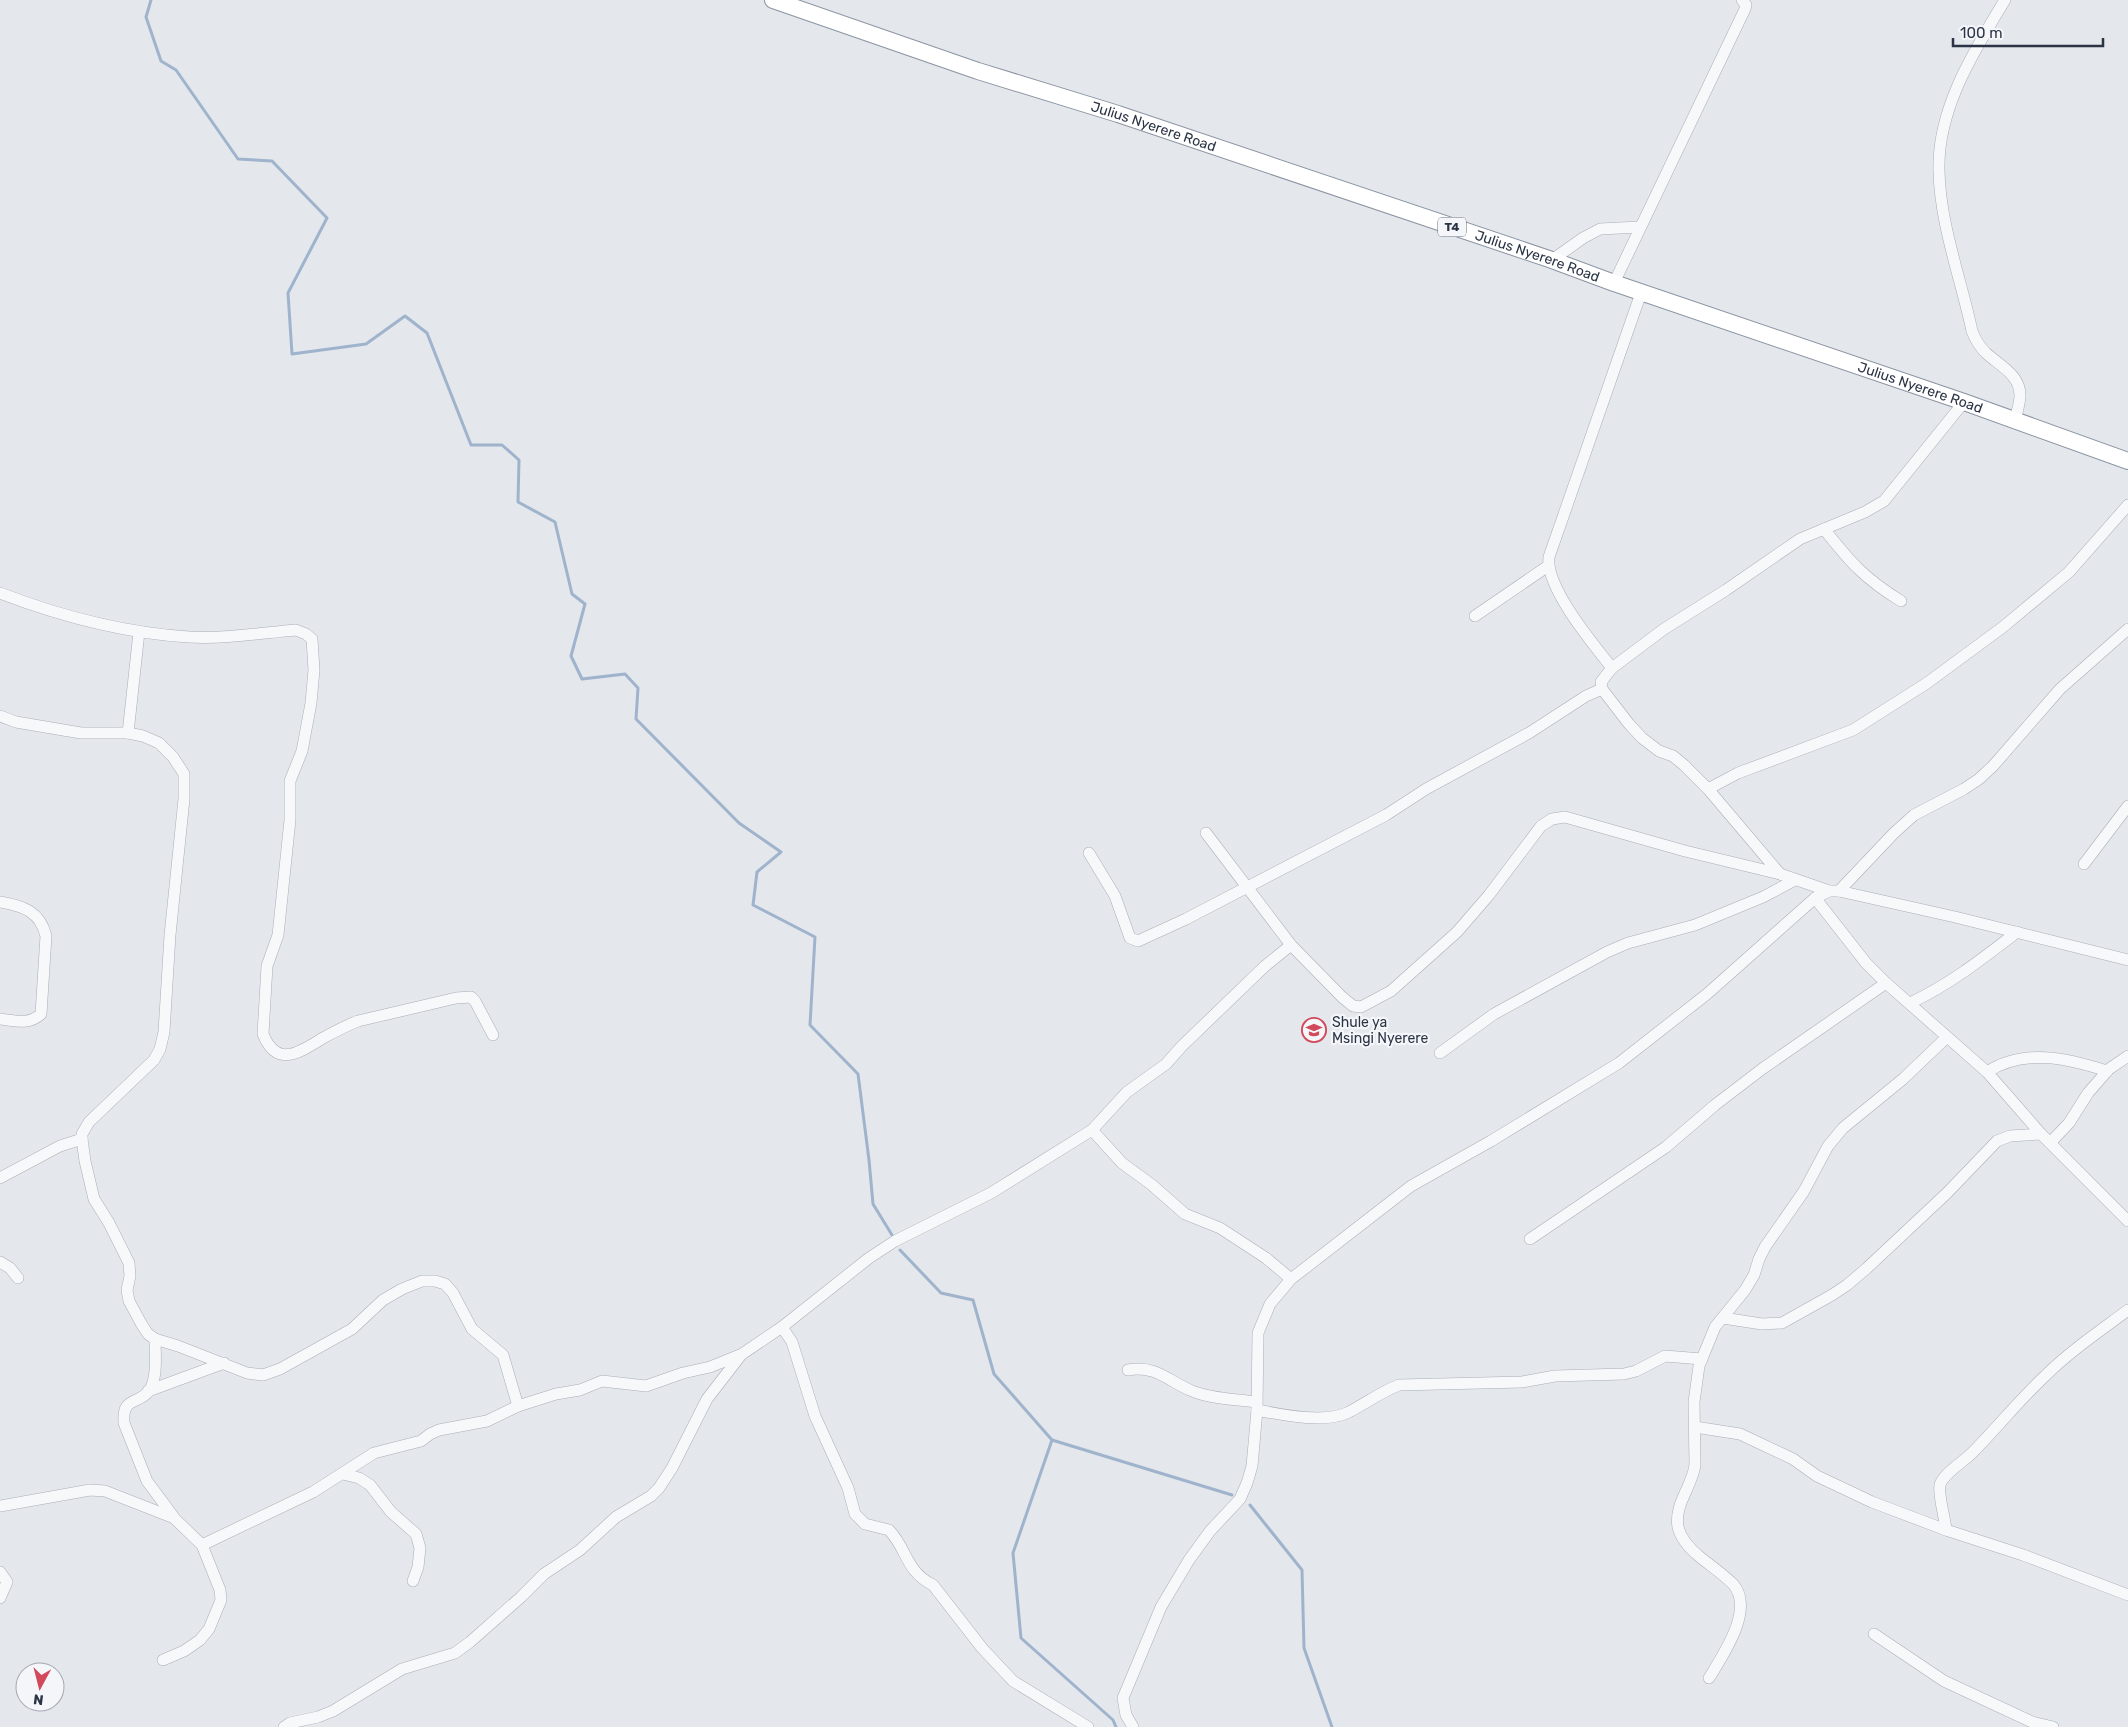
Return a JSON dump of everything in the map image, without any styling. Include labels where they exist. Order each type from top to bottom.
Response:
[{"type":"highway","name":"Julius Nyerere Road","points":[[773,0],[978,71],[1118,114],[1552,260],[1641,293],[1964,402],[2128,461]]},
{"type":"street","points":[[2005,0],[1969,59],[1960,80],[1943,136],[1939,170],[1948,233],[1972,331],[1986,353],[2010,372],[2018,385],[2020,397],[2015,420]]},
{"type":"street","points":[[1614,283],[1639,227],[1685,136],[1745,2]]},
{"type":"street","points":[[1552,260],[1583,238],[1600,229],[1639,227]]},
{"type":"street","points":[[1612,668],[1576,621],[1553,580],[1548,566],[1549,557],[1641,293]]},
{"type":"street","points":[[1780,874],[1708,789],[1673,756],[1659,751],[1642,738],[1602,689],[1601,682],[1612,668],[1664,629],[1726,590],[1800,539],[1866,512],[1884,501],[1964,402]]},
{"type":"street","points":[[1708,789],[1738,773],[1853,730],[1927,683],[1996,632],[2069,572],[2128,505]]},
{"type":"street","points":[[1824,529],[1862,574],[1901,601]]},
{"type":"street","points":[[1475,616],[1548,566]]},
{"type":"street","points":[[0,593],[67,615],[139,632],[190,637],[220,637],[296,630],[312,639],[314,670],[311,703],[302,751],[290,781],[290,820],[278,935],[267,966],[263,1034],[266,1042],[279,1054],[297,1054],[344,1026],[358,1021],[456,998],[471,998],[475,1001],[493,1035]]},
{"type":"street","points":[[1134,1727],[1124,1708],[1123,1698],[1129,1680],[1169,1592],[1210,1531],[1240,1499],[1247,1483],[1252,1466],[1257,1406],[1258,1333],[1270,1304],[1291,1279],[1411,1186],[1491,1141],[1619,1063],[1707,994],[1815,898],[1834,891],[1914,815],[1964,789],[1986,773],[2005,754],[2030,721],[2060,689],[2128,629]]},
{"type":"street","points":[[128,733],[139,632]]},
{"type":"street","points":[[1089,853],[1116,896],[1129,936],[1134,941],[1142,939],[1248,887],[1386,815],[1426,789],[1529,733],[1586,696],[1602,689]]},
{"type":"street","points":[[0,716],[16,722],[82,733],[128,733],[143,736],[159,743],[173,757],[184,774],[182,823],[170,935],[164,1032],[160,1049],[154,1060],[89,1122],[82,1134],[85,1161],[94,1198],[109,1222],[129,1264],[130,1276],[127,1290],[129,1301],[148,1334],[155,1339],[255,1374],[263,1375],[280,1370],[352,1329],[383,1300],[402,1289],[422,1281],[435,1281],[445,1284],[453,1293],[472,1329],[503,1355],[518,1406]]},
{"type":"street","points":[[2084,864],[2128,806]]},
{"type":"street","points":[[1206,833],[1291,945],[1353,1006],[1361,1007],[1392,991],[1457,932],[1489,895],[1541,826],[1552,819],[1565,817],[1685,851],[1780,874],[1834,891],[2017,932],[2128,960]]},
{"type":"street","points":[[1440,1053],[1494,1014],[1608,952],[1628,943],[1695,925],[1762,898],[1795,880]]},
{"type":"street","points":[[1815,898],[1866,963],[1986,1072],[2041,1134],[2128,1221]]},
{"type":"street","points":[[0,902],[20,906],[33,913],[43,924],[46,936],[41,1014],[33,1021],[19,1022],[0,1019]]},
{"type":"street","points":[[1910,1004],[1938,990],[1966,972],[2017,932]]},
{"type":"street","points":[[202,1545],[313,1492],[343,1474],[359,1460],[374,1453],[421,1441],[434,1432],[487,1421],[518,1406],[556,1394],[580,1390],[602,1381],[646,1386],[683,1373],[710,1367],[742,1354],[782,1327],[869,1258],[895,1241],[991,1193],[1092,1130],[1127,1092],[1166,1064],[1182,1046],[1265,966],[1291,945]]},
{"type":"street","points":[[1530,1239],[1666,1147],[1715,1105],[1762,1069],[1886,983]]},
{"type":"street","points":[[1709,1678],[1723,1655],[1740,1616],[1741,1599],[1734,1586],[1690,1548],[1682,1538],[1678,1527],[1677,1516],[1680,1502],[1694,1475],[1696,1465],[1694,1402],[1699,1366],[1708,1341],[1745,1290],[1754,1275],[1762,1253],[1804,1190],[1828,1146],[1844,1128],[1903,1079],[1947,1037]]},
{"type":"street","points":[[2050,1143],[2069,1123],[2088,1092],[2107,1071],[2128,1056]]},
{"type":"street","points":[[1986,1072],[2017,1059],[2042,1057],[2070,1060],[2107,1071]]},
{"type":"street","points":[[1092,1130],[1122,1163],[1152,1185],[1185,1214],[1220,1228],[1266,1258],[1291,1279]]},
{"type":"street","points":[[1723,1318],[1762,1324],[1782,1323],[1832,1295],[1868,1268],[1947,1193],[1997,1141],[2010,1136],[2041,1134]]},
{"type":"street","points":[[0,1178],[60,1146],[82,1139]]},
{"type":"street","points":[[0,1262],[10,1268],[18,1278]]},
{"type":"street","points":[[1946,1530],[1940,1497],[1940,1485],[1943,1479],[2064,1358],[2128,1310]]},
{"type":"street","points":[[782,1327],[792,1342],[815,1416],[848,1488],[852,1509],[858,1520],[865,1524],[889,1530],[914,1572],[921,1579],[933,1585],[982,1648],[1013,1681],[1088,1727]]},
{"type":"street","points":[[148,1391],[153,1378],[155,1339]]},
{"type":"street","points":[[284,1727],[290,1723],[320,1722],[402,1669],[463,1648],[544,1574],[580,1550],[616,1517],[651,1496],[659,1488],[672,1468],[707,1399],[742,1354]]},
{"type":"street","points":[[1128,1370],[1142,1367],[1192,1391],[1217,1397],[1310,1417],[1333,1417],[1347,1413],[1384,1390],[1399,1385],[1522,1382],[1555,1376],[1624,1374],[1636,1371],[1665,1356],[1702,1359]]},
{"type":"street","points":[[163,1660],[184,1651],[200,1640],[209,1629],[221,1600],[220,1590],[202,1545],[174,1518],[147,1481],[124,1423],[123,1414],[126,1407],[148,1391],[224,1363]]},
{"type":"street","points":[[1695,1427],[1740,1434],[1793,1459],[1817,1476],[1863,1498],[1946,1530],[2023,1555],[2128,1595]]},
{"type":"street","points":[[343,1474],[359,1478],[370,1485],[391,1512],[416,1534],[420,1548],[418,1567],[413,1581]]},
{"type":"street","points":[[0,1506],[90,1490],[106,1491],[174,1518]]},
{"type":"street","points":[[0,1572],[7,1582],[0,1598]]},
{"type":"street","points":[[1874,1634],[1944,1681],[2032,1722],[2053,1727]]},
{"type":"waterway","points":[[151,0],[146,17],[161,61],[176,70],[238,159],[272,161],[327,218],[288,293],[292,354],[366,344],[405,316],[427,333],[471,445],[502,445],[519,460],[518,502],[555,522],[572,594],[585,604],[571,656],[582,679],[625,674],[638,688],[636,719],[739,823],[781,852],[757,872],[753,905],[815,937],[810,1025],[858,1074],[873,1204],[892,1235]]},
{"type":"waterway","points":[[900,1250],[941,1293],[973,1300],[994,1374],[1052,1440],[1013,1553],[1021,1638],[1113,1720],[1116,1727]]},
{"type":"waterway","points":[[1052,1440],[1232,1495]]},
{"type":"waterway","points":[[1250,1505],[1302,1570],[1304,1648],[1332,1727]]},
{"type":"place","name":"Shule ya Msingi Nyerere","points":[[1314,1030]]}]
